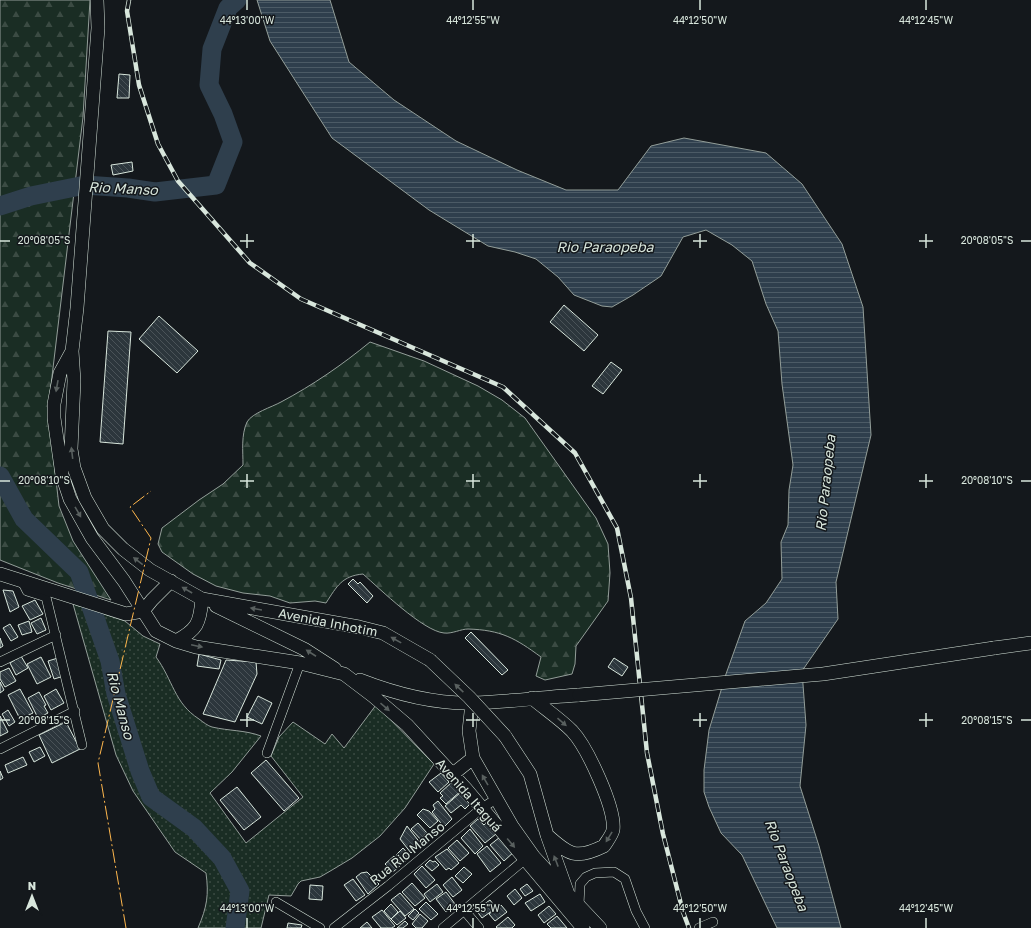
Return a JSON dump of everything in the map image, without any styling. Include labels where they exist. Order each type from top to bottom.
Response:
[{"type":"main road","name":"Avenida Inhotim","points":[[97,0],[98,28],[84,217],[72,351],[74,381],[71,449],[74,468],[85,498],[103,529],[123,550],[150,570],[202,599],[383,633],[430,660],[469,697],[505,736],[530,774],[546,836],[568,894],[600,928]]},
{"type":"main road","name":"Avenida Inhotim","points":[[72,351],[60,373],[54,404],[54,418],[62,475],[70,498],[92,538],[124,581],[156,631],[176,641],[196,647],[300,664],[344,674]]},
{"type":"main road","points":[[0,574],[126,614],[143,612],[152,600],[171,581]]},
{"type":"main road","points":[[176,641],[190,634],[197,626],[201,614],[202,599],[304,649],[344,674],[386,691],[437,701],[472,703],[823,674],[1031,643]]},
{"type":"main road","name":"Avenida Itaguá","points":[[344,674],[373,696],[407,726],[528,856],[546,883],[583,928]]},
{"type":"main road","points":[[532,698],[573,732],[583,746],[608,804],[613,824],[613,831],[604,846],[581,854],[565,852],[546,836]]},
{"type":"main road","points":[[472,703],[469,731],[473,758],[528,856],[568,894]]},
{"type":"main road","points":[[452,774],[473,758]]},
{"type":"street","points":[[22,581],[27,591],[46,597],[75,711],[82,745]]},
{"type":"street","points":[[0,662],[56,635]]},
{"type":"street","points":[[267,753],[300,664]]},
{"type":"street","points":[[0,749],[75,711]]},
{"type":"street","name":"Rua Rio Manso","points":[[334,928],[482,808],[496,799]]},
{"type":"street","points":[[443,928],[451,925],[464,910],[528,856]]},
{"type":"street","points":[[579,905],[580,884],[586,877],[595,873],[614,872],[625,878],[636,911],[645,928]]},
{"type":"street","points":[[276,902],[320,928]]},
{"type":"street","points":[[464,910],[479,928]]},
{"type":"street","points":[[699,928],[713,922]]},
{"type":"green space","points":[[0,0],[90,0],[83,117],[48,410],[59,506],[73,541],[111,600],[58,583],[0,560]]},
{"type":"green space","points":[[370,342],[424,361],[478,386],[502,400],[525,418],[596,518],[608,544],[610,573],[608,601],[576,646],[575,664],[572,674],[545,680],[536,676],[541,657],[515,640],[499,633],[468,629],[447,633],[435,631],[402,608],[363,574],[350,577],[341,583],[326,603],[315,601],[290,603],[270,596],[243,593],[216,586],[193,574],[162,552],[158,544],[162,528],[223,484],[243,465],[244,432],[247,422],[258,413],[316,382]]},
{"type":"green space","points":[[73,604],[125,621],[143,636],[160,644],[156,657],[174,691],[184,706],[204,723],[212,727],[261,736],[232,772],[210,793],[246,843],[303,797],[271,756],[279,737],[293,722],[325,744],[332,734],[344,748],[376,705],[434,764],[405,808],[380,836],[352,858],[320,877],[301,881],[291,896],[269,895],[261,928],[198,928],[206,901],[206,873],[175,852],[133,791],[116,755]]},
{"type":"water","name":"Rio Paraopeba","points":[[257,0],[330,0],[349,62],[394,100],[456,141],[517,170],[566,190],[618,190],[651,146],[684,138],[766,153],[802,184],[842,244],[863,307],[871,435],[836,582],[838,619],[802,671],[806,725],[800,786],[819,846],[841,928],[777,928],[742,855],[721,833],[704,792],[704,770],[709,730],[726,674],[745,621],[766,603],[782,579],[781,542],[788,525],[789,490],[793,465],[782,384],[778,331],[766,304],[752,261],[732,245],[706,230],[683,237],[661,276],[612,307],[602,306],[574,295],[558,277],[536,259],[515,252],[488,246],[429,210],[332,138],[270,41]]},
{"type":"building","points":[[119,74],[130,75],[129,98],[117,98]]},
{"type":"building","points":[[132,162],[133,171],[113,175],[111,165]]},
{"type":"building","points":[[564,305],[598,335],[584,351],[550,322]]},
{"type":"building","points":[[159,316],[198,351],[177,373],[139,339]]},
{"type":"building","points":[[108,331],[131,332],[123,444],[100,442]]},
{"type":"building","points":[[611,362],[622,370],[603,394],[592,386]]},
{"type":"building","points":[[353,579],[358,584],[360,582],[373,596],[367,603],[348,584]]},
{"type":"building","points":[[3,590],[13,591],[19,607],[10,612]]},
{"type":"building","points":[[35,600],[43,614],[30,620],[22,606]]},
{"type":"building","points":[[41,618],[46,630],[37,634],[31,623]]},
{"type":"building","points":[[29,621],[32,632],[22,635],[18,625]]},
{"type":"building","points":[[10,624],[18,637],[11,641],[3,628]]},
{"type":"building","points":[[471,632],[508,670],[502,675],[465,638]]},
{"type":"building","points":[[0,638],[3,646],[0,648]]},
{"type":"building","points":[[199,654],[221,660],[219,669],[197,666]]},
{"type":"building","points":[[21,656],[28,668],[16,675],[10,663]]},
{"type":"building","points":[[41,657],[51,677],[37,684],[27,664]]},
{"type":"building","points":[[58,658],[64,676],[54,679],[48,661]]},
{"type":"building","points":[[614,658],[628,667],[622,676],[608,667]]},
{"type":"building","points":[[226,660],[256,662],[257,674],[235,722],[203,714]]},
{"type":"building","points":[[9,668],[16,681],[5,687],[0,679],[0,672]]},
{"type":"building","points":[[0,682],[4,690],[0,693]]},
{"type":"building","points":[[20,689],[33,713],[20,719],[8,695]]},
{"type":"building","points":[[56,689],[64,703],[51,710],[44,696]]},
{"type":"building","points":[[39,692],[46,705],[44,706],[48,713],[38,718],[28,698]]},
{"type":"building","points":[[258,696],[272,703],[262,724],[247,717]]},
{"type":"building","points":[[8,710],[15,722],[9,726],[2,714]]},
{"type":"building","points":[[0,716],[8,732],[0,736]]},
{"type":"building","points":[[66,722],[80,749],[52,763],[39,735]]},
{"type":"building","points":[[40,747],[45,756],[34,762],[29,752]]},
{"type":"building","points":[[23,757],[27,765],[8,773],[5,765]]},
{"type":"building","points":[[266,760],[299,798],[284,811],[251,773]]},
{"type":"building","points":[[0,771],[3,778],[0,780]]},
{"type":"building","points":[[441,773],[449,782],[438,792],[429,782]]},
{"type":"building","points":[[452,782],[462,790],[446,804],[440,798],[443,796],[440,793]]},
{"type":"building","points":[[237,787],[261,817],[244,830],[220,800]]},
{"type":"building","points":[[460,793],[470,804],[465,809],[461,805],[451,813],[445,806]]},
{"type":"building","points":[[438,801],[452,819],[444,827],[432,812],[435,809],[433,805]]},
{"type":"building","points":[[423,809],[429,811],[438,821],[430,828],[417,815]]},
{"type":"building","points":[[478,819],[484,825],[486,823],[496,834],[485,843],[470,826]]},
{"type":"building","points":[[418,823],[427,833],[423,836],[426,839],[423,842],[411,829]]},
{"type":"building","points":[[407,826],[421,844],[411,853],[400,839]]},
{"type":"building","points":[[470,829],[483,846],[475,854],[461,838]]},
{"type":"building","points":[[500,837],[516,850],[504,861],[490,845]]},
{"type":"building","points":[[457,840],[469,853],[460,861],[448,848]]},
{"type":"building","points":[[487,846],[501,863],[490,872],[477,854]]},
{"type":"building","points":[[403,848],[410,856],[403,864],[396,855]]},
{"type":"building","points":[[447,849],[459,863],[451,870],[449,868],[446,870],[435,857]]},
{"type":"building","points":[[394,856],[402,864],[393,872],[385,864]]},
{"type":"building","points":[[430,860],[433,862],[435,861],[439,865],[432,871],[425,865]]},
{"type":"building","points":[[422,866],[435,880],[426,888],[414,874]]},
{"type":"building","points":[[464,867],[472,874],[463,883],[455,876]]},
{"type":"building","points":[[367,872],[379,884],[368,894],[356,877],[361,873]]},
{"type":"building","points":[[452,877],[462,890],[453,897],[443,885]]},
{"type":"building","points":[[353,879],[365,895],[356,901],[344,885]]},
{"type":"building","points":[[412,883],[425,898],[415,906],[402,892]]},
{"type":"building","points":[[437,884],[443,892],[430,902],[424,894]]},
{"type":"building","points":[[527,884],[533,891],[525,896],[520,889]]},
{"type":"building","points":[[310,885],[323,886],[322,900],[309,899]]},
{"type":"building","points":[[515,889],[522,898],[514,905],[507,896]]},
{"type":"building","points":[[446,892],[455,904],[446,912],[436,899]]},
{"type":"building","points":[[400,893],[414,909],[405,916],[391,900]]},
{"type":"building","points":[[540,894],[545,902],[531,911],[525,903]]},
{"type":"building","points":[[490,900],[496,908],[482,918],[476,910]]},
{"type":"building","points":[[426,902],[438,914],[431,920],[419,909]]},
{"type":"building","points":[[391,904],[398,912],[391,919],[384,911]]},
{"type":"building","points":[[501,905],[507,912],[495,921],[489,914]]},
{"type":"building","points":[[549,906],[556,914],[544,923],[538,915]]},
{"type":"building","points":[[415,909],[419,913],[413,920],[408,916]]},
{"type":"building","points":[[382,910],[395,926],[392,928],[381,928],[372,917]]},
{"type":"building","points":[[400,911],[406,918],[397,925],[391,919]]},
{"type":"building","points":[[420,914],[428,921],[422,928],[416,928],[412,924]]},
{"type":"building","points":[[557,916],[567,928],[551,928],[547,924]]},
{"type":"building","points":[[508,917],[515,925],[512,928],[496,927]]},
{"type":"building","points":[[405,921],[408,924],[403,928],[397,928]]},
{"type":"building","points":[[367,922],[372,928],[360,928]]},
{"type":"building","points":[[288,923],[302,925],[301,928],[287,928]]},
{"type":"waterway","name":"Rio Manso","points":[[0,206],[31,196],[85,185],[128,188],[155,192],[216,185],[233,142],[223,114],[209,85],[212,49],[228,8],[237,0]]},
{"type":"waterway","name":"Rio Manso","points":[[0,476],[24,519],[79,572],[110,661],[116,694],[140,771],[151,797],[194,828],[222,858],[240,891],[235,928]]},
{"type":"railway","points":[[129,0],[127,11],[139,85],[158,144],[178,181],[250,263],[301,299],[503,387],[575,453],[617,528],[631,598],[647,753],[663,834],[683,912],[689,928]]},
{"type":"power","points":[[126,928],[98,763],[151,538],[130,507],[151,491]]}]
